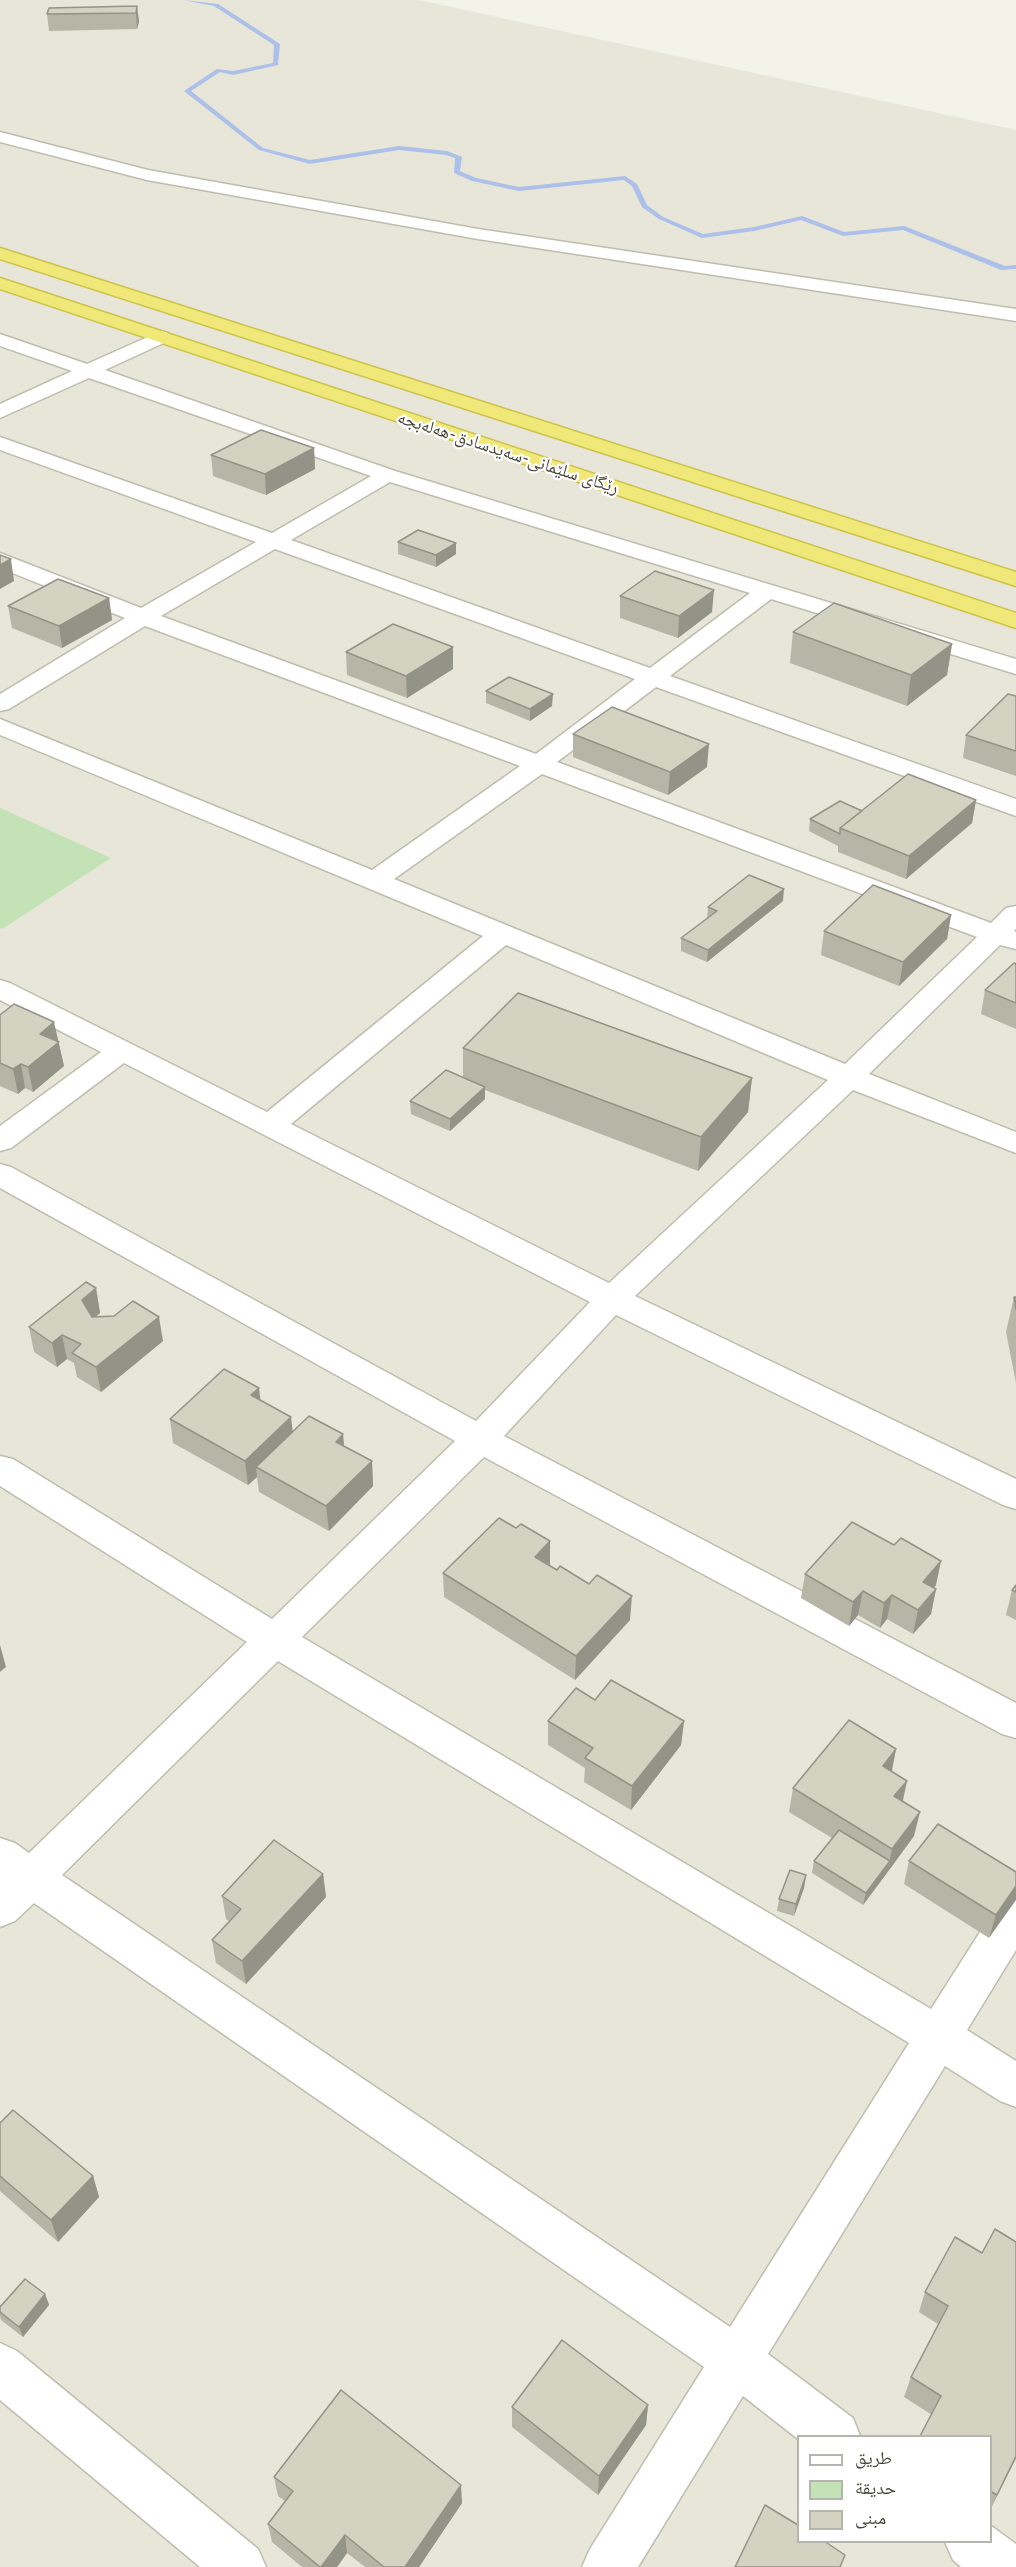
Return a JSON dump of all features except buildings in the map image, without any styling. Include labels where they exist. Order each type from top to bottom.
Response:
[{"type":"highway","name":"رێگای سلێمانی-سەیدسادق-هەلەبجە","points":[[0,254],[1016,579]]},
{"type":"highway","name":"رێگای سلێمانی-سەیدسادق-هەلەبجە","points":[[0,284],[1016,621]]},
{"type":"highway","points":[[533,461],[578,439]]},
{"type":"street","points":[[0,137],[147,175],[466,232],[1016,315]]},
{"type":"street","points":[[0,412],[161,338]]},
{"type":"street","points":[[0,339],[388,475],[1016,667]]},
{"type":"street","points":[[0,443],[1016,808]]},
{"type":"street","points":[[0,704],[143,617],[388,475]]},
{"type":"street","points":[[0,560],[143,617],[539,764],[1009,930],[612,1299],[480,1439],[275,1640],[10,1881],[738,2361],[834,2435]]},
{"type":"street","points":[[374,880],[539,764],[767,591]]},
{"type":"street","points":[[0,726],[849,1077],[1016,1143]]},
{"type":"street","points":[[269,1126],[503,934]]},
{"type":"street","points":[[0,989],[612,1299],[1016,1495]]},
{"type":"street","points":[[0,1141],[121,1051]]},
{"type":"street","points":[[0,1174],[480,1439],[1016,1722]]},
{"type":"street","points":[[0,1468],[275,1640],[939,2037],[1016,2086]]},
{"type":"street","points":[[608,2567],[1016,1912]]},
{"type":"street","points":[[0,2368],[240,2567]]},
{"type":"street","points":[[974,2543],[1004,2567]]},
{"type":"shaded area","points":[[0,0],[419,0],[1016,130],[1016,2567],[0,2567]]},
{"type":"green space","points":[[0,808],[111,858],[2,929],[0,928]]},
{"type":"waterway","points":[[186,0],[216,5],[277,44],[276,64],[233,73],[219,70],[187,91],[261,149],[310,162],[399,148],[447,153],[459,157],[456,172],[474,180],[519,189],[625,178],[635,185],[644,206],[661,218],[702,236],[754,229],[802,218],[843,234],[904,228],[1004,268],[1016,267]]}]
